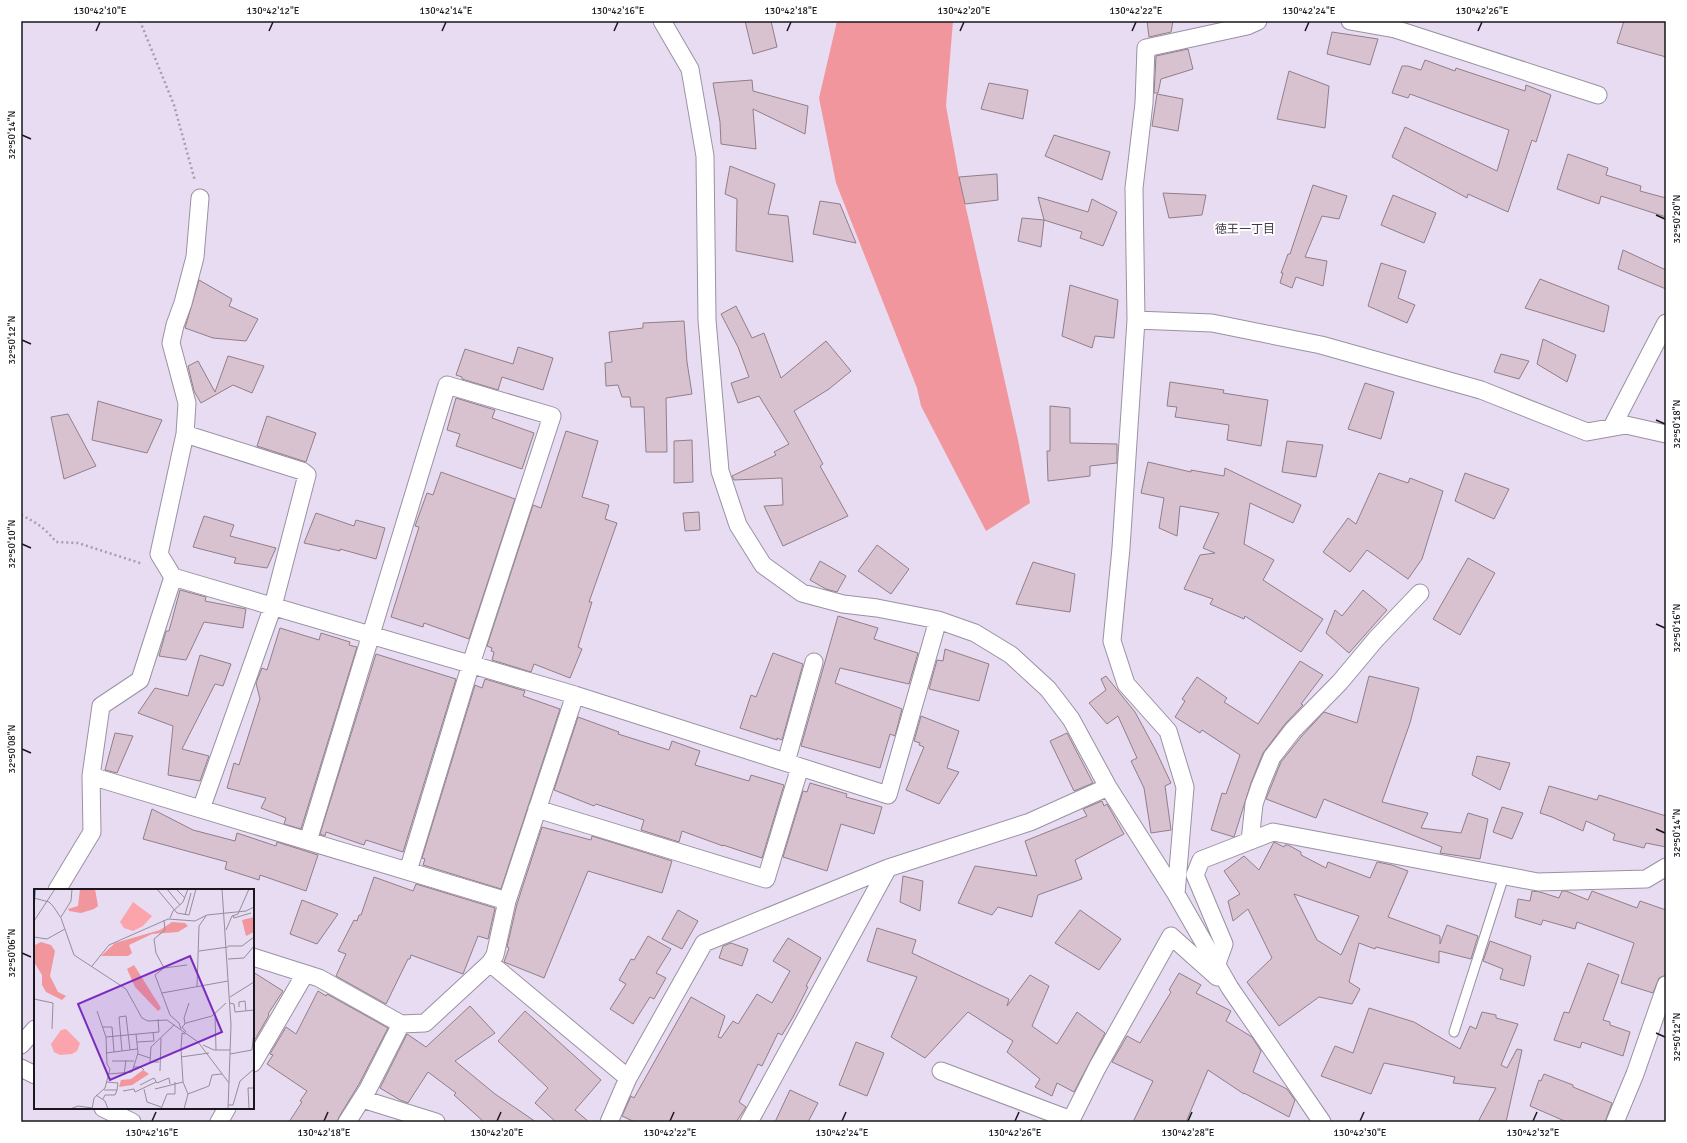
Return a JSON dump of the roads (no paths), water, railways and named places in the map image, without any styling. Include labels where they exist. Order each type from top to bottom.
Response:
[{"type":"street","points":[[662,21],[690,69],[705,156],[707,320],[720,471],[738,525],[763,565],[802,593],[844,604],[877,608],[938,620],[976,633],[1011,655],[1048,689],[1071,719],[1108,786],[1176,894],[1216,966],[1322,1122]]},
{"type":"street","points":[[1176,894],[1184,787],[1168,731],[1126,684],[1112,641],[1121,548],[1136,320],[1134,188],[1144,103],[1146,48],[1247,26],[1258,21]]},
{"type":"street","points":[[1350,21],[1395,29],[1598,94]]},
{"type":"street","points":[[200,198],[195,257],[183,303],[175,324],[171,343],[187,403],[185,434],[159,554],[170,572],[273,606],[575,695],[888,795],[938,620]]},
{"type":"street","points":[[1136,320],[1212,323],[1321,345],[1481,390],[1587,432],[1626,425],[1666,434]]},
{"type":"street","points":[[1612,427],[1666,323]]},
{"type":"street","points":[[308,841],[447,385],[552,416],[471,664],[408,871]]},
{"type":"street","points":[[185,434],[302,471],[307,475],[273,606],[202,809]]},
{"type":"street","points":[[58,889],[92,832],[91,776],[101,706],[140,680],[170,572]]},
{"type":"street","points":[[1250,841],[1254,804],[1272,757],[1293,730],[1340,682],[1376,639],[1420,593]]},
{"type":"street","points":[[537,809],[766,879],[793,764],[814,662]]},
{"type":"street","points":[[254,957],[319,978],[401,1024],[425,1023],[490,963],[495,955],[507,901],[575,695]]},
{"type":"street","points":[[91,776],[507,901]]},
{"type":"street","points":[[609,1122],[628,1078],[704,943],[888,868],[1030,822],[1108,786]]},
{"type":"street","points":[[1216,966],[1224,944],[1195,875],[1201,860],[1273,832],[1538,882],[1646,879],[1666,867]]},
{"type":"street","points":[[749,1122],[888,868]]},
{"type":"street","points":[[941,1071],[1070,1121],[1097,1068],[1171,936],[1230,988]]},
{"type":"street","points":[[490,963],[628,1078]]},
{"type":"street","points":[[254,1061],[305,974]]},
{"type":"street","points":[[1615,1122],[1635,1074],[1666,985]]},
{"type":"street","points":[[347,1122],[362,1098],[401,1024]]},
{"type":"street","points":[[21,1045],[34,1030]]},
{"type":"street","points":[[21,1068],[34,1074]]},
{"type":"street","points":[[362,1098],[436,1122]]},
{"type":"street","points":[[108,1109],[132,1122]]},
{"type":"street","points":[[219,1122],[226,1109]]},
{"type":"lane","points":[[1454,1032],[1504,876]]},
{"type":"district","name":"徳王一丁目","points":[[1245,229]]}]
